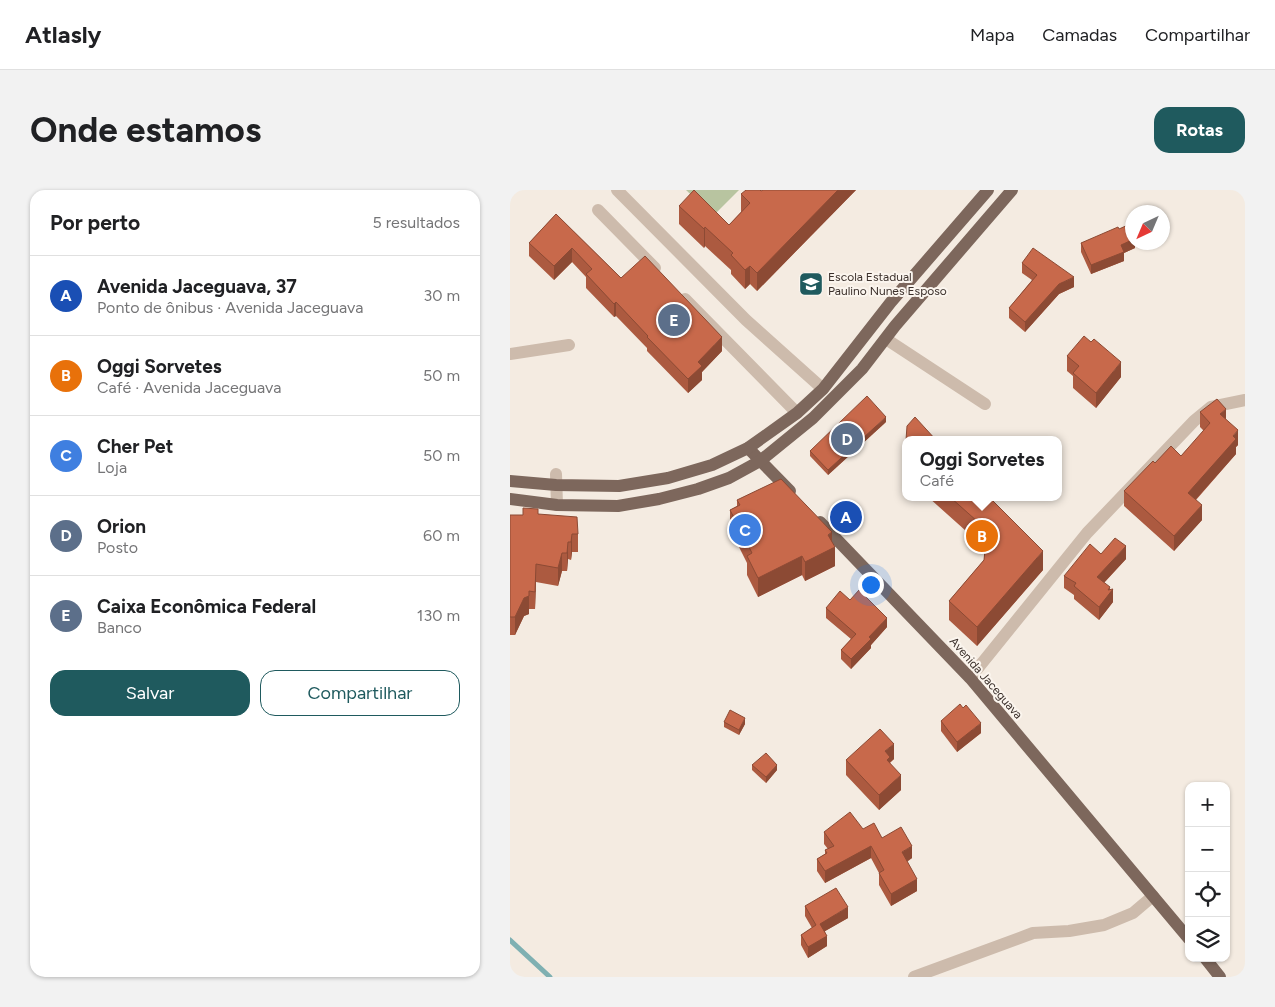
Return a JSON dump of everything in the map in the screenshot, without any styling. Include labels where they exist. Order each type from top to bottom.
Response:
[{"type":"main road","points":[[510,481],[556,479],[619,486],[668,478],[712,465],[748,448],[798,413],[823,389],[891,302],[988,190]]},
{"type":"main road","points":[[510,499],[557,504],[618,506],[659,499],[698,489],[729,478],[760,461],[820,411],[862,369],[1012,190]]},
{"type":"main road","points":[[748,448],[798,500]]},
{"type":"main road","name":"Avenida Jaceguava","points":[[810,512],[970,678],[1185,934]]},
{"type":"main road","points":[[1208,962],[1220,977]]},
{"type":"street","points":[[617,190],[746,320],[823,389]]},
{"type":"street","points":[[598,210],[798,413]]},
{"type":"street","points":[[886,339],[985,404]]},
{"type":"street","points":[[510,354],[569,345]]},
{"type":"street","points":[[970,678],[1087,533],[1194,421],[1211,407],[1245,400]]},
{"type":"street","points":[[556,479],[557,504]]},
{"type":"street","points":[[914,977],[1032,933],[1069,931],[1104,925],[1133,913],[1153,896]]},
{"type":"green space","points":[[686,190],[739,190],[713,216]]},
{"type":"building","points":[[694,190],[729,225],[750,203],[741,194],[746,190],[838,190],[757,273],[750,266],[745,270],[731,255],[733,253],[679,206]]},
{"type":"building","points":[[556,214],[621,278],[645,256],[722,337],[698,362],[702,366],[688,379],[616,302],[614,304],[586,274],[592,269],[572,248],[554,266],[529,243]]},
{"type":"building","points":[[1125,226],[1125,243],[1121,245],[1124,252],[1091,265],[1081,243],[1118,227],[1119,229]]},
{"type":"building","points":[[1033,248],[1074,277],[1059,284],[1025,322],[1009,308],[1037,275],[1022,263]]},
{"type":"building","points":[[1084,336],[1091,342],[1094,339],[1121,362],[1096,393],[1073,373],[1079,366],[1067,356]]},
{"type":"building","points":[[867,396],[886,417],[828,470],[810,451]]},
{"type":"building","points":[[1217,399],[1226,409],[1220,414],[1238,430],[1233,436],[1236,439],[1188,493],[1202,505],[1174,536],[1124,491],[1153,461],[1155,463],[1171,446],[1181,456],[1210,423],[1200,412]]},
{"type":"building","points":[[915,417],[932,436],[906,436],[907,426]]},
{"type":"building","points":[[781,479],[832,532],[828,535],[835,547],[805,562],[802,556],[758,578],[747,556],[752,553],[730,510],[740,505],[737,500]]},
{"type":"building","points":[[954,501],[993,501],[1043,551],[977,627],[949,601],[984,560],[987,530]]},
{"type":"building","points":[[523,508],[538,509],[538,514],[577,517],[578,534],[572,534],[571,542],[568,542],[567,553],[562,553],[558,568],[536,564],[535,592],[529,591],[529,596],[524,598],[515,617],[510,617],[510,515],[523,515]]},
{"type":"building","points":[[1115,538],[1126,546],[1097,577],[1110,587],[1108,590],[1113,589],[1099,607],[1074,586],[1076,583],[1064,576],[1090,544],[1101,554]]},
{"type":"building","points":[[859,590],[887,618],[869,637],[871,639],[851,659],[841,650],[856,634],[826,608],[840,591],[850,600]]},
{"type":"building","points":[[960,704],[963,708],[966,705],[981,723],[957,742],[941,721]]},
{"type":"building","points":[[730,710],[745,718],[739,730],[724,722]]},
{"type":"building","points":[[880,729],[894,744],[885,751],[890,757],[887,760],[901,775],[879,795],[846,760]]},
{"type":"building","points":[[766,753],[777,765],[766,777],[752,765]]},
{"type":"building","points":[[850,812],[863,829],[874,823],[882,838],[901,827],[912,846],[902,852],[917,879],[891,894],[879,873],[884,870],[871,846],[825,871],[817,859],[827,853],[825,850],[834,846],[824,832]]},
{"type":"building","points":[[836,888],[848,907],[820,924],[827,936],[808,947],[801,935],[816,925],[805,906]]},
{"type":"waterway","points":[[510,940],[550,977]]},
{"type":"place","name":"Escola Estadual Paulino Nunes Esposo","points":[[811,284]]},
{"type":"place","name":"Caixa Econômica Federal","points":[[674,320]]},
{"type":"place","name":"Orion","points":[[847,439]]},
{"type":"place","name":"Avenida Jaceguava, 37","points":[[846,517]]},
{"type":"place","name":"Cher Pet","points":[[745,530]]},
{"type":"place","name":"Oggi Sorvetes","points":[[982,536]]}]
